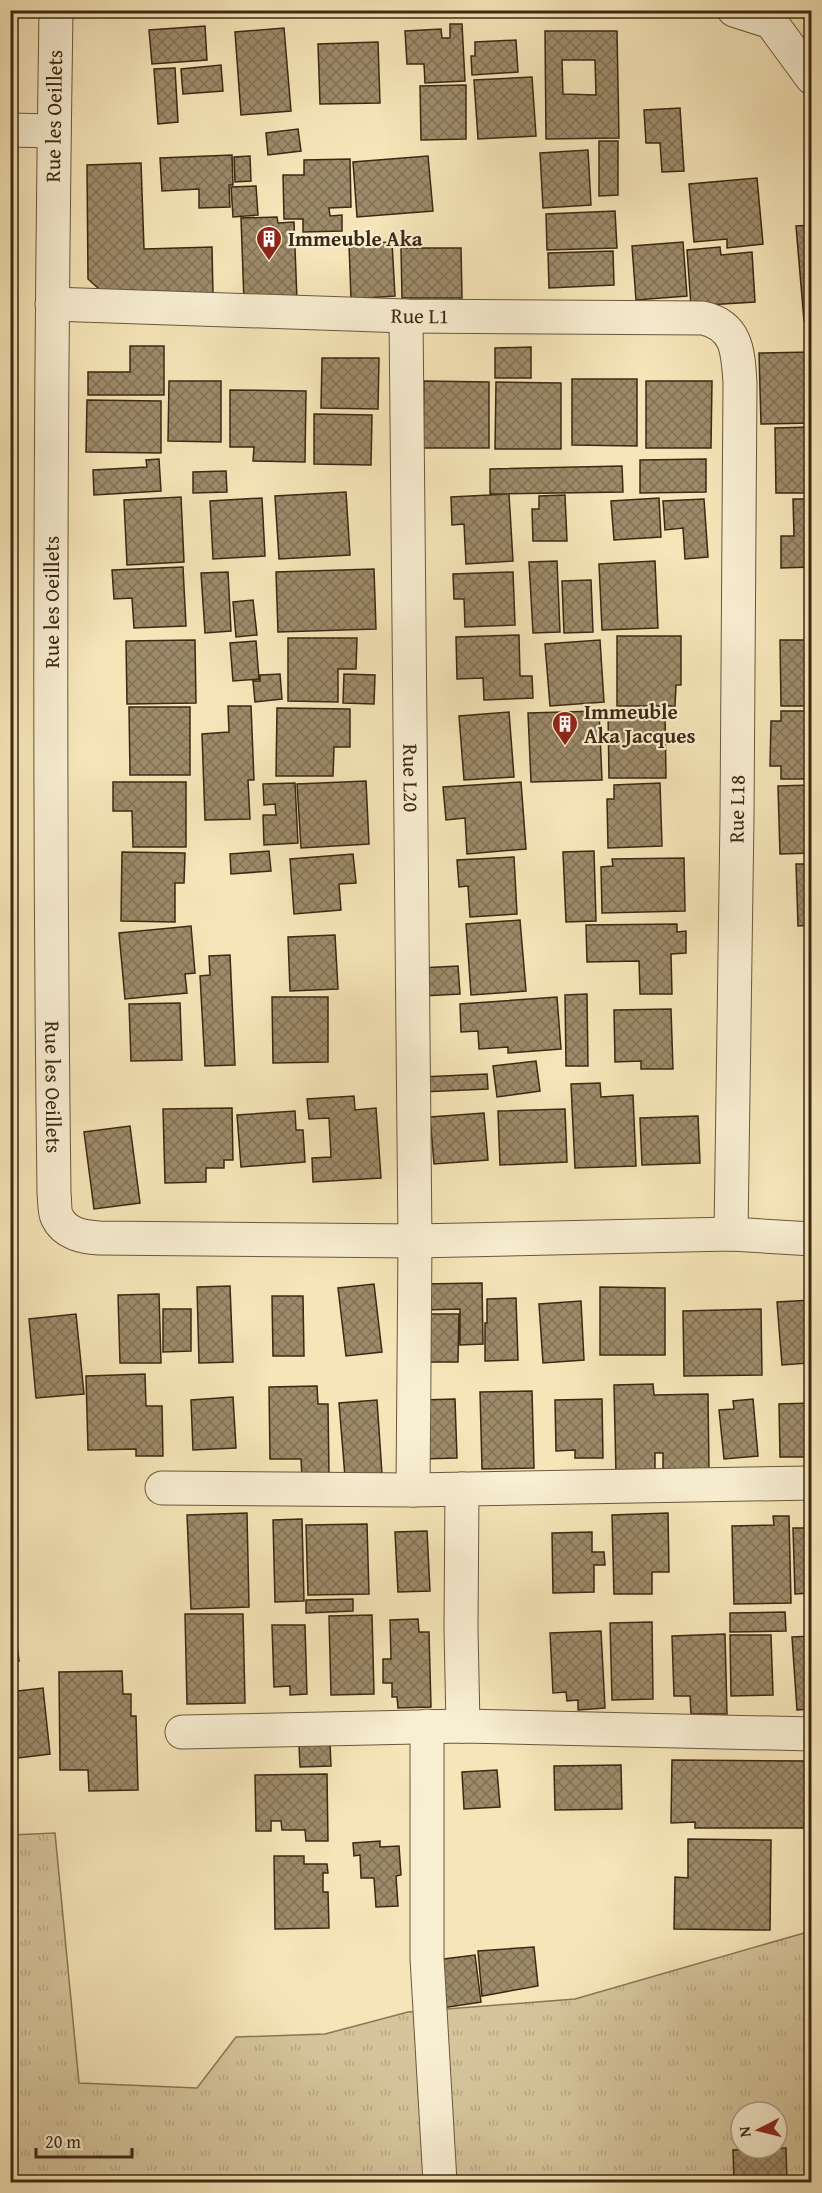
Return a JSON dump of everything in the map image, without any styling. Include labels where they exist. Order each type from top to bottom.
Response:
[{"type":"street","name":"Rue les Oeillets","points":[[56,10],[52,304],[51,960],[54,1193],[57,1217],[69,1231],[83,1237],[415,1241],[731,1234],[812,1239]]},
{"type":"street","points":[[734,10],[771,22],[812,78]]},
{"type":"street","points":[[10,130],[54,131]]},
{"type":"street","name":"Rue L1","points":[[52,304],[406,316],[703,318],[724,326],[733,338],[738,352],[740,383]]},
{"type":"street","name":"Rue L20","points":[[406,316],[415,1241],[413,1490]]},
{"type":"street","name":"Rue L18","points":[[731,1234],[738,804],[740,383]]},
{"type":"street","points":[[162,1488],[462,1490],[812,1483]]},
{"type":"street","points":[[462,1490],[463,1726]]},
{"type":"street","points":[[427,1726],[427,1958],[440,2182]]},
{"type":"street","points":[[182,1732],[463,1726],[812,1734]]},
{"type":"green space","points":[[55,1833],[79,2083],[197,2088],[236,2037],[325,2034],[408,2012],[575,1999],[811,1931],[811,2182],[11,2182],[11,1835]]},
{"type":"building","points":[[450,24],[462,24],[465,81],[425,83],[424,64],[407,64],[405,31],[441,29],[442,38],[450,38]]},
{"type":"building","points":[[205,26],[207,60],[152,64],[149,30]]},
{"type":"building","points":[[284,28],[291,111],[241,115],[235,32]]},
{"type":"building","points":[[545,31],[617,31],[619,138],[546,139]],"holes":[[[562,60],[595,60],[596,95],[563,94]]]},
{"type":"building","points":[[516,40],[518,72],[472,75],[471,56],[475,56],[475,42]]},
{"type":"building","points":[[378,42],[380,103],[320,104],[318,44]]},
{"type":"building","points":[[221,65],[223,91],[183,94],[181,69]]},
{"type":"building","points":[[175,68],[178,122],[158,124],[154,69]]},
{"type":"building","points":[[532,77],[536,136],[478,139],[474,80]]},
{"type":"building","points":[[466,85],[466,139],[421,140],[420,86]]},
{"type":"building","points":[[680,108],[684,171],[662,172],[660,143],[646,143],[644,110]]},
{"type":"building","points":[[298,129],[301,151],[268,155],[266,133]]},
{"type":"building","points":[[599,141],[618,141],[618,195],[599,196]]},
{"type":"building","points":[[588,150],[591,205],[543,208],[540,153]]},
{"type":"building","points":[[232,155],[233,185],[229,185],[230,207],[199,208],[199,189],[162,191],[160,158]]},
{"type":"building","points":[[250,156],[251,181],[235,182],[234,157]]},
{"type":"building","points":[[428,156],[433,211],[357,217],[353,162]]},
{"type":"building","points":[[350,159],[351,207],[329,208],[330,216],[342,215],[342,231],[303,232],[303,219],[284,219],[283,175],[304,175],[304,160]]},
{"type":"building","points":[[141,163],[144,249],[212,247],[213,295],[109,298],[88,279],[87,165]]},
{"type":"building","points":[[757,178],[763,244],[727,248],[727,239],[694,242],[689,184]]},
{"type":"building","points":[[256,186],[258,215],[233,217],[231,187]]},
{"type":"building","points":[[615,211],[617,248],[547,250],[546,214]]},
{"type":"building","name":"Immeuble Aka","points":[[277,217],[278,223],[294,222],[297,300],[244,302],[241,218]]},
{"type":"building","points":[[812,225],[812,321],[804,321],[796,226]]},
{"type":"building","points":[[392,242],[395,296],[351,299],[349,244]]},
{"type":"building","points":[[683,242],[687,296],[636,300],[632,246]]},
{"type":"building","points":[[720,247],[721,255],[752,252],[755,302],[691,306],[687,250]]},
{"type":"building","points":[[401,248],[461,248],[462,298],[402,298]]},
{"type":"building","points":[[613,251],[614,285],[549,288],[548,253]]},
{"type":"building","points":[[130,346],[164,346],[164,395],[88,395],[88,372],[130,372]]},
{"type":"building","points":[[531,347],[531,378],[495,378],[495,348]]},
{"type":"building","points":[[812,352],[812,423],[761,424],[759,353]]},
{"type":"building","points":[[322,358],[379,358],[378,409],[321,408]]},
{"type":"building","points":[[572,379],[637,379],[637,446],[572,445]]},
{"type":"building","points":[[169,381],[221,381],[221,442],[168,441]]},
{"type":"building","points":[[424,381],[489,382],[489,448],[423,448]]},
{"type":"building","points":[[646,381],[712,381],[711,448],[646,448]]},
{"type":"building","points":[[10,382],[13,382],[13,435],[10,435]]},
{"type":"building","points":[[496,382],[561,383],[561,449],[495,449]]},
{"type":"building","points":[[230,390],[306,391],[305,462],[253,461],[254,447],[230,447]]},
{"type":"building","points":[[87,400],[161,401],[161,453],[86,452]]},
{"type":"building","points":[[314,414],[372,415],[371,465],[314,464]]},
{"type":"building","points":[[812,427],[812,493],[776,493],[775,428]]},
{"type":"building","points":[[159,459],[161,491],[94,495],[93,470],[147,467],[146,460]]},
{"type":"building","points":[[706,459],[706,492],[640,493],[640,460]]},
{"type":"building","points":[[622,466],[623,492],[490,494],[490,469]]},
{"type":"building","points":[[226,471],[227,492],[193,493],[193,472]]},
{"type":"building","points":[[346,492],[350,555],[279,559],[275,496]]},
{"type":"building","points":[[509,494],[513,561],[466,564],[464,524],[452,525],[451,497]]},
{"type":"building","points":[[565,495],[567,541],[533,541],[532,509],[539,509],[539,496]]},
{"type":"building","points":[[181,497],[184,562],[127,565],[124,500]]},
{"type":"building","points":[[262,498],[265,556],[213,559],[210,501]]},
{"type":"building","points":[[659,498],[661,537],[614,540],[611,501]]},
{"type":"building","points":[[704,499],[708,557],[685,559],[683,528],[665,530],[663,501]]},
{"type":"building","points":[[793,499],[812,499],[812,567],[781,568],[781,536],[794,536]]},
{"type":"building","points":[[557,561],[560,632],[533,633],[529,562]]},
{"type":"building","points":[[655,561],[658,628],[602,630],[599,564]]},
{"type":"building","points":[[183,567],[186,626],[134,628],[132,598],[114,599],[112,570]]},
{"type":"building","points":[[374,569],[376,629],[278,632],[276,572]]},
{"type":"building","points":[[228,572],[231,631],[205,633],[201,573]]},
{"type":"building","points":[[513,572],[515,625],[465,627],[464,599],[454,599],[453,574]]},
{"type":"building","points":[[591,580],[593,632],[564,633],[562,581]]},
{"type":"building","points":[[253,600],[257,635],[236,637],[233,602]]},
{"type":"building","points":[[519,635],[520,676],[532,676],[533,698],[484,700],[483,678],[457,679],[456,637]]},
{"type":"building","points":[[617,636],[681,636],[681,685],[676,685],[675,706],[617,706]]},
{"type":"building","points":[[288,638],[357,638],[356,669],[338,669],[338,702],[288,701]]},
{"type":"building","points":[[195,640],[196,703],[127,704],[126,641]]},
{"type":"building","points":[[600,640],[604,702],[550,706],[545,644]]},
{"type":"building","points":[[780,640],[812,640],[812,706],[781,706]]},
{"type":"building","points":[[256,641],[259,679],[233,681],[230,643]]},
{"type":"building","points":[[280,674],[282,699],[255,702],[253,681],[260,681],[260,675]]},
{"type":"building","points":[[344,674],[375,675],[374,704],[343,703]]},
{"type":"building","points":[[10,689],[13,689],[17,728],[10,729]]},
{"type":"building","points":[[228,706],[251,706],[254,780],[248,780],[250,819],[205,820],[202,734],[229,732]]},
{"type":"building","points":[[129,707],[190,707],[190,775],[130,775]]},
{"type":"building","points":[[277,708],[350,709],[350,747],[334,747],[333,776],[276,776]]},
{"type":"building","points":[[665,709],[666,778],[609,778],[608,710]]},
{"type":"building","name":"Immeuble Aka Jacques","points":[[599,711],[602,780],[531,782],[528,713]]},
{"type":"building","points":[[781,711],[812,711],[812,779],[781,779],[781,766],[770,766],[771,721],[781,721]]},
{"type":"building","points":[[509,712],[514,777],[464,780],[459,716]]},
{"type":"building","points":[[366,781],[369,844],[301,848],[297,784]]},
{"type":"building","points":[[113,782],[186,782],[186,847],[133,847],[132,811],[113,811]]},
{"type":"building","points":[[521,782],[526,849],[467,854],[465,818],[446,820],[443,787]]},
{"type":"building","points":[[295,783],[298,843],[264,845],[263,815],[276,815],[275,804],[264,805],[263,784]]},
{"type":"building","points":[[660,783],[662,846],[608,848],[607,799],[614,799],[614,785]]},
{"type":"building","points":[[812,785],[812,853],[780,854],[778,786]]},
{"type":"building","points":[[269,851],[271,871],[231,874],[230,854]]},
{"type":"building","points":[[594,851],[596,921],[566,922],[563,852]]},
{"type":"building","points":[[122,852],[185,853],[184,883],[175,883],[175,922],[121,921]]},
{"type":"building","points":[[353,854],[356,883],[339,884],[341,910],[294,914],[290,859]]},
{"type":"building","points":[[514,857],[517,914],[470,917],[468,886],[459,887],[457,860]]},
{"type":"building","points":[[684,858],[685,911],[602,913],[601,867],[613,866],[612,859]]},
{"type":"building","points":[[796,864],[812,864],[812,925],[798,926]]},
{"type":"building","points":[[520,920],[526,991],[471,995],[466,924]]},
{"type":"building","points":[[677,924],[677,932],[686,931],[686,953],[671,954],[672,994],[640,994],[639,961],[587,962],[586,925]]},
{"type":"building","points":[[191,926],[195,973],[185,974],[187,993],[125,999],[119,933]]},
{"type":"building","points":[[335,935],[338,989],[290,991],[288,937]]},
{"type":"building","points":[[230,955],[235,1065],[205,1066],[200,976],[210,975],[209,956]]},
{"type":"building","points":[[458,966],[460,994],[422,996],[420,968]]},
{"type":"building","points":[[587,994],[588,1066],[566,1066],[565,995]]},
{"type":"building","points":[[272,997],[328,997],[328,1062],[273,1063]]},
{"type":"building","points":[[557,997],[561,1049],[508,1053],[508,1047],[479,1049],[478,1031],[461,1032],[460,1004]]},
{"type":"building","points":[[180,1003],[182,1060],[131,1061],[129,1004]]},
{"type":"building","points":[[671,1009],[673,1069],[641,1069],[641,1061],[615,1062],[614,1010]]},
{"type":"building","points":[[536,1061],[540,1091],[497,1097],[493,1066]]},
{"type":"building","points":[[487,1074],[488,1089],[421,1092],[421,1077]]},
{"type":"building","points":[[600,1083],[601,1097],[633,1095],[636,1166],[575,1168],[571,1084]]},
{"type":"building","points":[[354,1096],[355,1110],[376,1108],[381,1178],[313,1182],[312,1158],[331,1157],[329,1118],[309,1119],[307,1099]]},
{"type":"building","points":[[232,1108],[233,1160],[224,1160],[224,1168],[206,1168],[206,1182],[165,1183],[163,1109]]},
{"type":"building","points":[[565,1109],[567,1162],[500,1165],[498,1111]]},
{"type":"building","points":[[295,1111],[296,1130],[303,1130],[305,1162],[241,1167],[237,1115]]},
{"type":"building","points":[[484,1113],[488,1160],[434,1164],[430,1117]]},
{"type":"building","points":[[698,1116],[700,1163],[642,1165],[640,1118]]},
{"type":"building","points":[[130,1126],[140,1203],[94,1209],[84,1132]]},
{"type":"building","points":[[482,1283],[483,1344],[460,1345],[460,1309],[423,1310],[422,1284]]},
{"type":"building","points":[[374,1284],[382,1352],[346,1356],[338,1288]]},
{"type":"building","points":[[230,1286],[233,1362],[199,1363],[197,1287]]},
{"type":"building","points":[[600,1287],[665,1288],[665,1355],[600,1355]]},
{"type":"building","points":[[159,1294],[161,1363],[120,1363],[118,1295]]},
{"type":"building","points":[[272,1296],[303,1296],[304,1356],[273,1356]]},
{"type":"building","points":[[516,1298],[518,1360],[485,1361],[487,1299]]},
{"type":"building","points":[[812,1300],[812,1383],[810,1383],[808,1363],[782,1365],[777,1302]]},
{"type":"building","points":[[581,1301],[584,1360],[543,1363],[539,1304]]},
{"type":"building","points":[[163,1309],[191,1309],[191,1351],[163,1352]]},
{"type":"building","points":[[761,1309],[762,1375],[684,1376],[683,1311]]},
{"type":"building","points":[[76,1314],[84,1394],[36,1398],[29,1319]]},
{"type":"building","points":[[424,1314],[459,1314],[458,1362],[424,1362]]},
{"type":"building","points":[[145,1374],[146,1406],[162,1406],[163,1456],[136,1456],[136,1449],[88,1450],[86,1376]]},
{"type":"building","points":[[653,1384],[654,1395],[708,1394],[709,1470],[663,1471],[663,1453],[655,1453],[655,1475],[616,1476],[614,1385]]},
{"type":"building","points":[[317,1386],[318,1404],[328,1404],[329,1476],[302,1477],[301,1459],[270,1459],[269,1387]]},
{"type":"building","points":[[532,1391],[534,1468],[482,1469],[480,1392]]},
{"type":"building","points":[[233,1397],[236,1448],[193,1450],[191,1400]]},
{"type":"building","points":[[455,1399],[457,1458],[422,1459],[421,1400]]},
{"type":"building","points":[[602,1399],[603,1458],[575,1458],[575,1450],[556,1451],[555,1400]]},
{"type":"building","points":[[753,1399],[758,1456],[724,1459],[719,1410],[734,1409],[733,1401]]},
{"type":"building","points":[[377,1400],[382,1474],[345,1477],[339,1403]]},
{"type":"building","points":[[812,1403],[812,1451],[808,1451],[809,1457],[780,1457],[779,1404]]},
{"type":"building","points":[[247,1513],[249,1607],[191,1609],[187,1515]]},
{"type":"building","points":[[668,1513],[669,1572],[652,1572],[652,1594],[614,1594],[612,1515]]},
{"type":"building","points":[[773,1516],[789,1516],[791,1603],[734,1604],[732,1526],[774,1525]]},
{"type":"building","points":[[302,1519],[304,1601],[275,1602],[273,1520]]},
{"type":"building","points":[[367,1524],[369,1594],[308,1595],[306,1525]]},
{"type":"building","points":[[793,1528],[812,1528],[812,1593],[795,1594]]},
{"type":"building","points":[[427,1531],[430,1591],[398,1592],[395,1532]]},
{"type":"building","points":[[592,1532],[592,1552],[604,1552],[605,1565],[594,1565],[594,1592],[553,1593],[552,1533]]},
{"type":"building","points":[[353,1599],[353,1611],[306,1613],[306,1600]]},
{"type":"building","points":[[10,1606],[12,1606],[19,1661],[10,1662]]},
{"type":"building","points":[[785,1612],[786,1631],[730,1632],[730,1613]]},
{"type":"building","points":[[185,1614],[243,1614],[245,1703],[187,1704]]},
{"type":"building","points":[[372,1615],[374,1694],[331,1695],[329,1616]]},
{"type":"building","points":[[418,1619],[419,1632],[429,1632],[431,1707],[398,1708],[397,1697],[392,1697],[392,1683],[383,1683],[383,1659],[391,1659],[390,1620]]},
{"type":"building","points":[[652,1622],[653,1699],[612,1700],[610,1623]]},
{"type":"building","points":[[272,1625],[305,1625],[307,1694],[290,1695],[290,1686],[274,1687]]},
{"type":"building","points":[[601,1631],[605,1708],[578,1710],[578,1700],[567,1701],[566,1692],[553,1693],[550,1633]]},
{"type":"building","points":[[725,1634],[727,1714],[691,1714],[690,1696],[674,1696],[672,1636]]},
{"type":"building","points":[[730,1635],[771,1635],[773,1695],[731,1696]]},
{"type":"building","points":[[812,1636],[812,1709],[797,1710],[792,1637]]},
{"type":"building","points":[[122,1671],[123,1694],[131,1694],[131,1716],[136,1716],[138,1790],[89,1791],[88,1770],[60,1770],[59,1672]]},
{"type":"building","points":[[43,1688],[50,1754],[10,1759],[10,1692]]},
{"type":"building","points":[[330,1744],[331,1766],[300,1767],[299,1745]]},
{"type":"building","points":[[672,1760],[812,1761],[812,1828],[695,1828],[695,1822],[671,1823]]},
{"type":"building","points":[[621,1765],[622,1809],[555,1810],[554,1766]]},
{"type":"building","points":[[497,1770],[500,1807],[464,1809],[462,1772]]},
{"type":"building","points":[[327,1774],[328,1841],[306,1841],[305,1830],[282,1830],[281,1821],[271,1821],[271,1831],[256,1831],[255,1775]]},
{"type":"building","points":[[688,1839],[771,1840],[770,1930],[674,1929],[675,1877],[688,1878]]},
{"type":"building","points":[[380,1841],[380,1847],[399,1846],[401,1875],[396,1876],[398,1906],[376,1907],[374,1878],[361,1878],[360,1855],[354,1856],[353,1843]]},
{"type":"building","points":[[274,1856],[304,1856],[304,1864],[327,1864],[328,1873],[323,1873],[323,1892],[328,1892],[329,1928],[275,1929]]},
{"type":"building","points":[[534,1947],[538,1986],[482,1996],[478,1951]]},
{"type":"building","points":[[475,1955],[481,2002],[442,2008],[436,1960]]},
{"type":"building","points":[[733,2160],[786,2160],[787,2182],[734,2182]]},
{"type":"place","name":"Immeuble Aka","points":[[269,262]]},
{"type":"place","name":"Immeuble Aka Jacques","points":[[565,747]]}]
